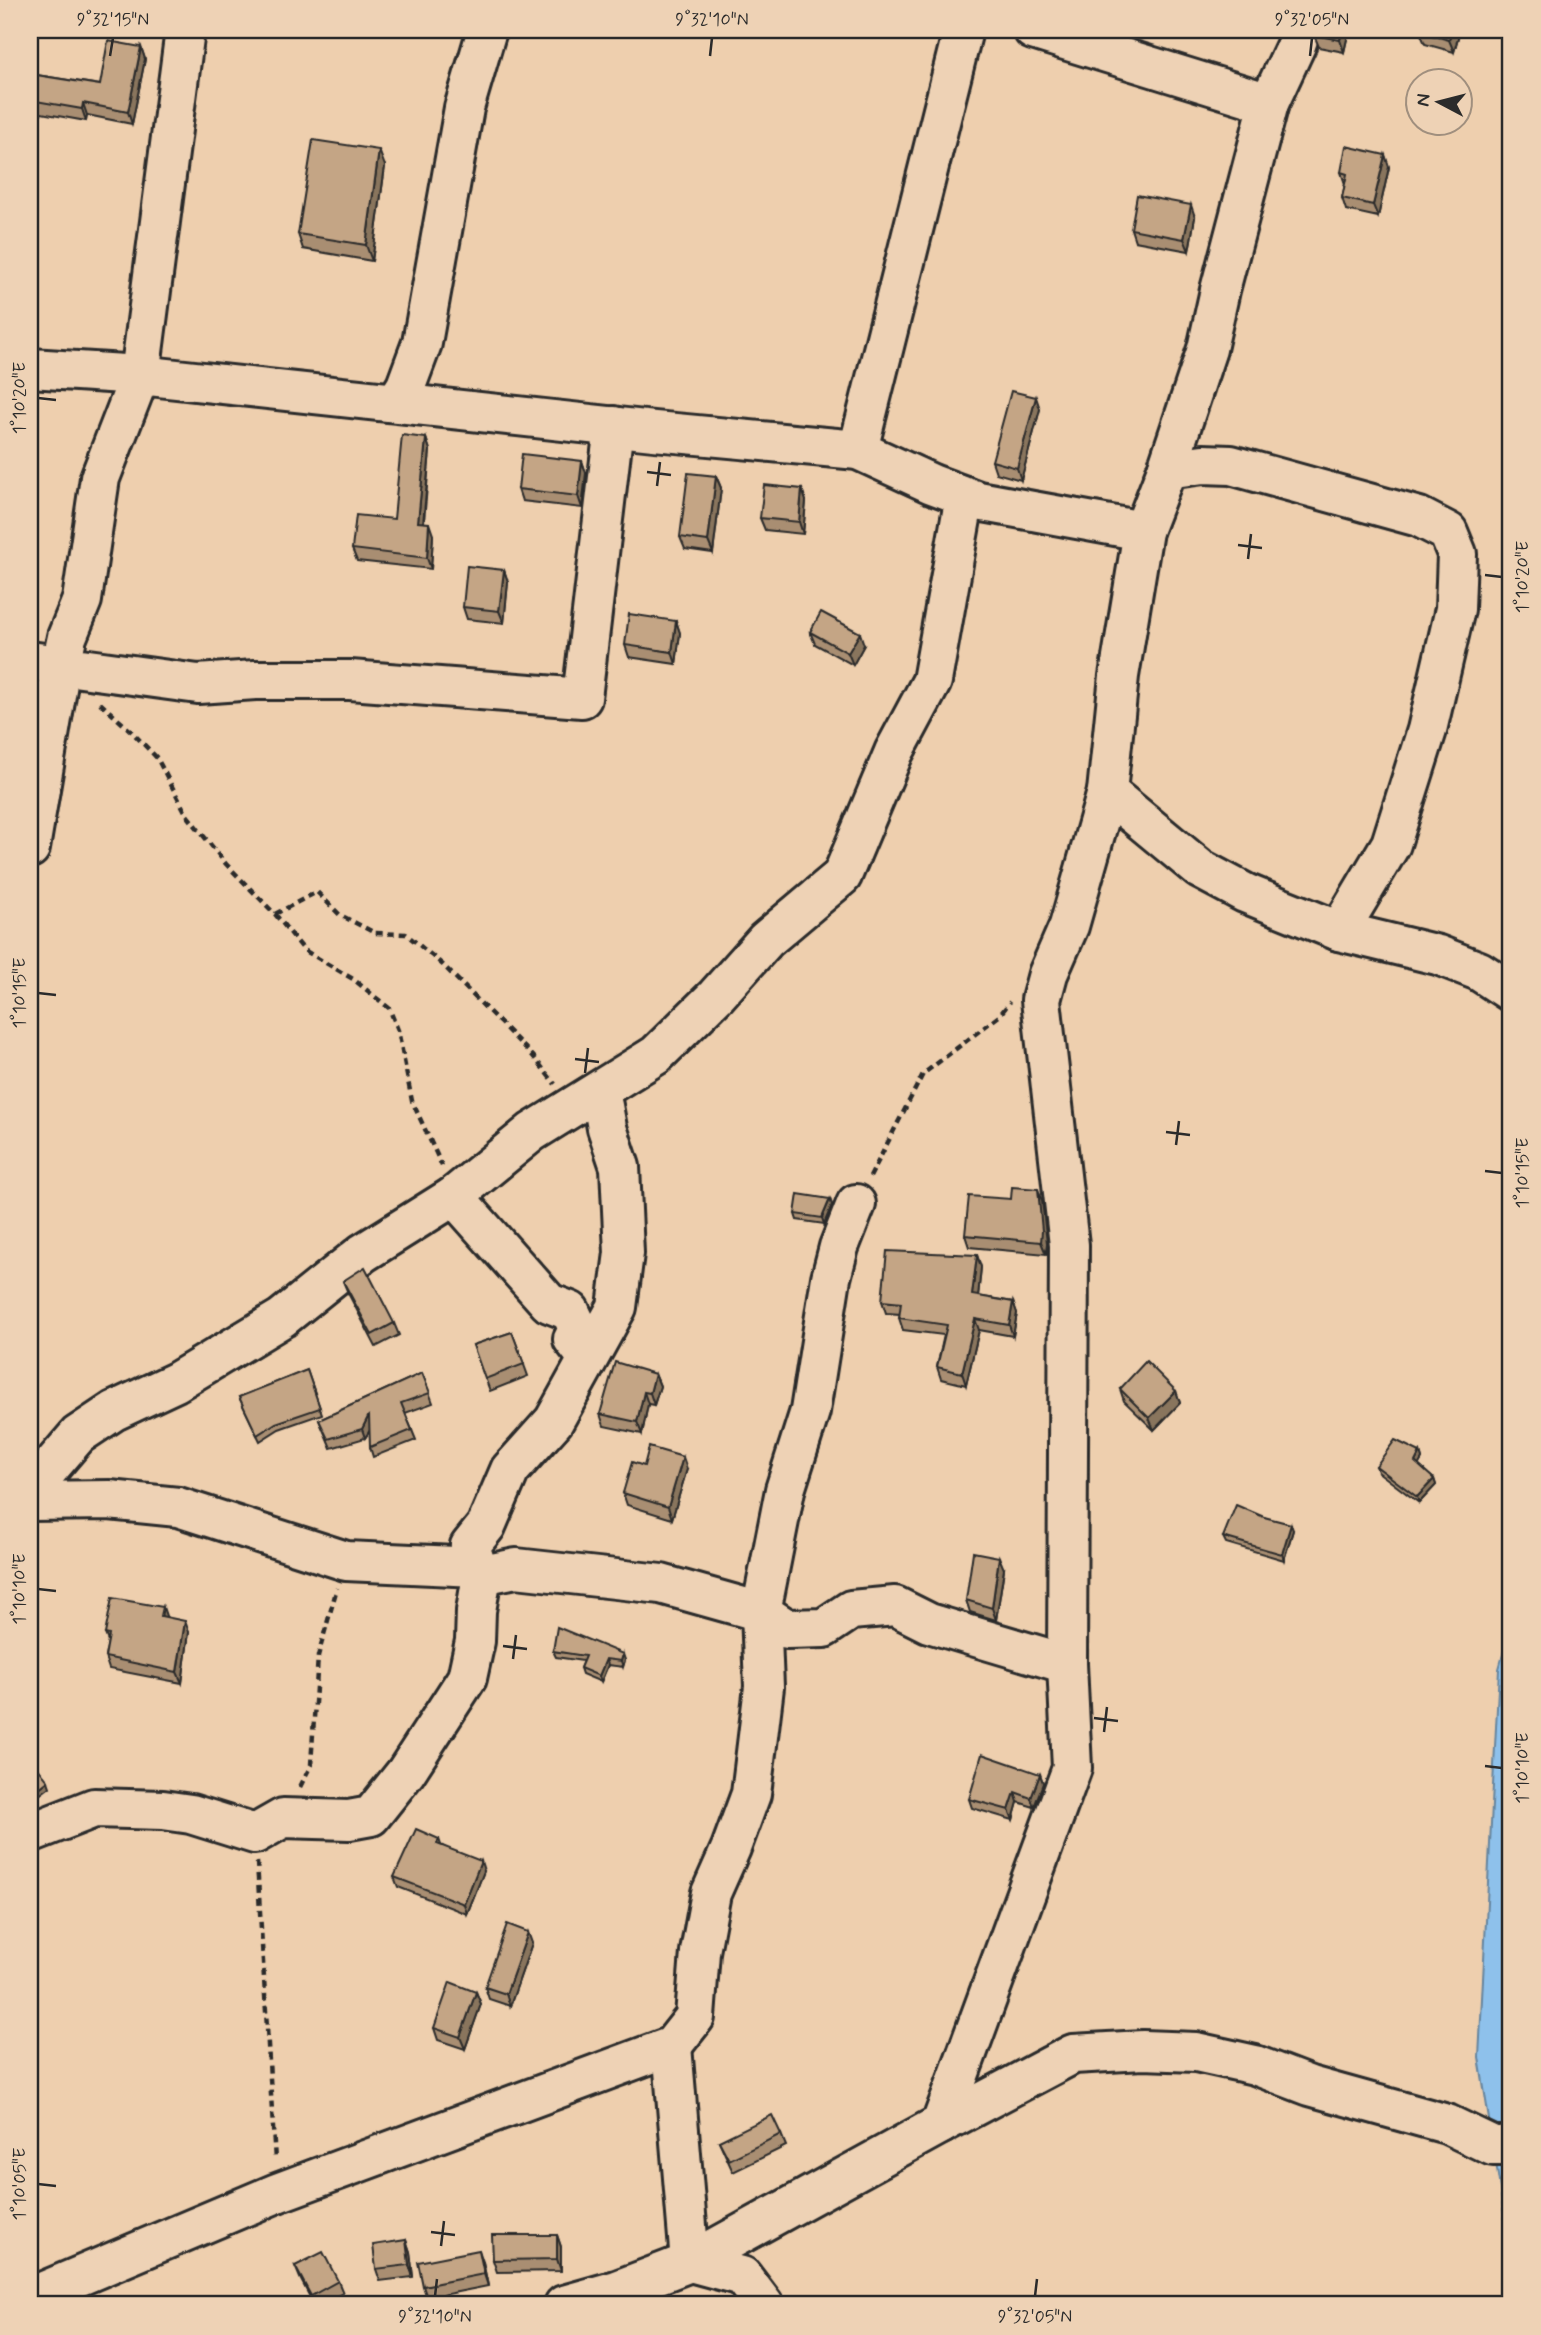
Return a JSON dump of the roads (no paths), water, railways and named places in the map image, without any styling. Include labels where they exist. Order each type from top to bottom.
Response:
[{"type":"street","points":[[30,848],[45,663],[67,637],[82,600],[100,478],[140,375],[185,30]]},
{"type":"street","points":[[396,402],[406,386],[422,343],[464,108],[486,30]]},
{"type":"street","points":[[858,450],[963,30]]},
{"type":"street","points":[[1033,30],[1269,103]]},
{"type":"street","points":[[941,2124],[1072,1768],[1067,1664],[1069,1245],[1041,1000],[1048,974],[1069,926],[1107,792],[1119,676],[1143,531],[1207,349],[1269,103],[1301,30]]},
{"type":"street","points":[[30,368],[140,375],[858,450],[932,484],[978,501],[1143,531]]},
{"type":"street","points":[[45,663],[198,684],[255,680],[350,680],[582,698],[614,426]]},
{"type":"street","points":[[1167,469],[1203,464],[1231,465],[1419,517],[1448,532],[1457,554],[1455,609],[1427,730],[1391,844],[1339,931]]},
{"type":"street","points":[[30,1491],[78,1435],[114,1411],[176,1382],[282,1318],[363,1253],[454,1196],[532,1132],[656,1055],[716,996],[766,940],[842,876],[894,752],[932,681],[965,496]]},
{"type":"street","points":[[1107,792],[1200,869],[1245,893],[1339,931],[1438,955],[1479,971],[1511,992]]},
{"type":"street","points":[[30,1833],[94,1808],[163,1810],[269,1826],[349,1820],[371,1816],[406,1772],[467,1678],[475,1641],[479,1571],[470,1546],[486,1526],[510,1470],[554,1421],[617,1307],[624,1253],[620,1167],[603,1106],[592,1096]]},
{"type":"street","points":[[454,1196],[549,1303],[570,1311],[579,1330],[573,1339],[588,1358]]},
{"type":"street","points":[[30,2297],[277,2193],[672,2046],[695,2017],[700,1952],[710,1893],[731,1848],[751,1794],[764,1687],[761,1612],[785,1490],[810,1411],[831,1278],[839,1247],[856,1204]]},
{"type":"street","points":[[30,1501],[109,1500],[178,1507],[346,1561],[479,1571],[516,1568],[661,1584],[761,1612],[787,1629],[824,1628],[851,1610],[895,1606],[929,1623],[1067,1664]]},
{"type":"street","points":[[672,2046],[690,2262]]},
{"type":"street","points":[[564,2305],[617,2290],[690,2262],[1073,2054],[1143,2050],[1196,2052],[1255,2065],[1310,2086],[1447,2124],[1493,2146],[1511,2146]]},
{"type":"street","points":[[690,2262],[742,2276],[764,2305]]},
{"type":"water","points":[[1511,1626],[1511,2257],[1479,2057],[1499,1669]]}]
